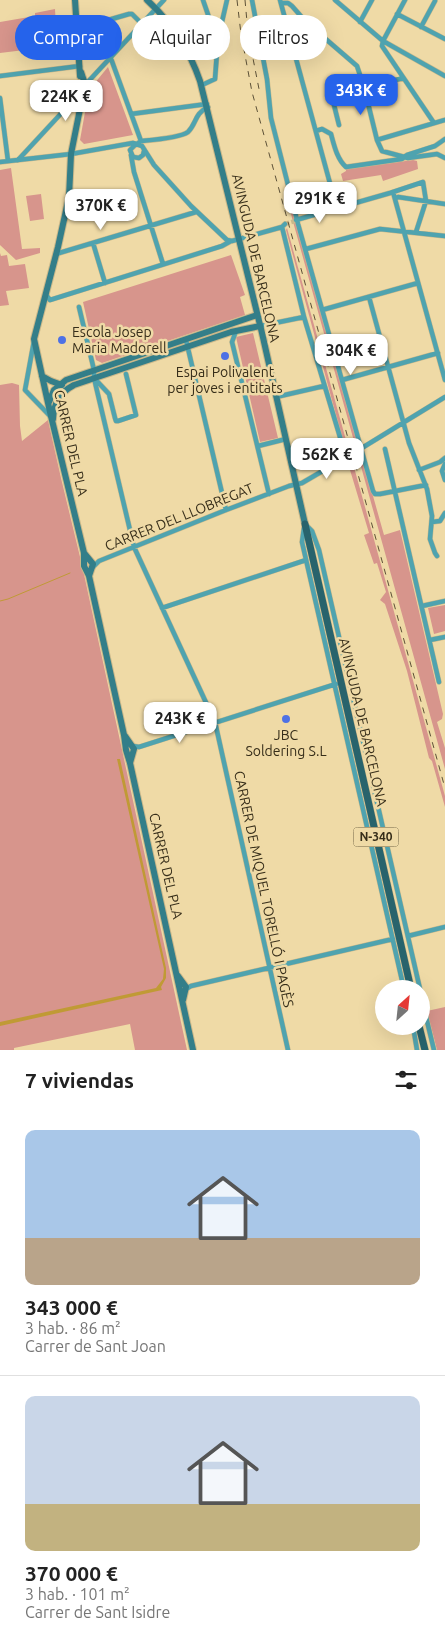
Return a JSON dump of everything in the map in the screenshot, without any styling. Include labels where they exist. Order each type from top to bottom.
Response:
[{"type":"main road","points":[[34,339],[69,197],[71,154],[84,87],[81,72],[76,0]]},
{"type":"main road","name":"N-340","points":[[147,0],[156,9]]},
{"type":"main road","name":"AVINGUDA DE BARCELONA","points":[[156,9],[170,24],[184,44],[202,85],[236,240],[260,326],[296,484],[305,524],[307,549],[338,684],[409,980]]},
{"type":"main road","points":[[52,421],[57,402],[62,393],[74,385],[257,316]]},
{"type":"main road","points":[[49,403],[52,392],[58,384],[66,380],[187,343],[260,326]]},
{"type":"main road","name":"CARRER DEL PLA","points":[[34,339],[52,421],[84,553],[89,566],[89,576],[124,735],[132,749],[130,763],[177,975],[184,987],[182,1001],[193,1050]]},
{"type":"main road","points":[[42,375],[58,384],[74,385]]},
{"type":"main road","points":[[421,1035],[425,1050]]},
{"type":"street","points":[[150,15],[164,0]]},
{"type":"street","points":[[203,0],[208,15]]},
{"type":"street","points":[[224,15],[227,0]]},
{"type":"street","points":[[252,0],[267,79],[270,112],[296,220],[342,380],[359,449],[373,491],[376,494],[426,485]]},
{"type":"street","points":[[360,22],[372,0]]},
{"type":"street","points":[[405,0],[382,46],[434,123]]},
{"type":"street","points":[[281,1],[292,6],[306,22],[357,66],[377,140],[383,153],[405,157],[437,154],[445,158]]},
{"type":"street","points":[[281,1],[337,209]]},
{"type":"street","points":[[338,1],[383,42],[445,76]]},
{"type":"street","points":[[421,27],[435,1]]},
{"type":"street","points":[[397,14],[445,40]]},
{"type":"street","points":[[122,46],[132,35]]},
{"type":"street","points":[[18,160],[109,60]]},
{"type":"street","points":[[112,60],[131,114],[138,143],[154,165],[196,212],[225,239],[236,240]]},
{"type":"street","points":[[202,85],[215,79],[216,60]]},
{"type":"street","points":[[0,76],[81,72]]},
{"type":"street","points":[[339,125],[332,97],[403,78]]},
{"type":"street","points":[[0,98],[8,161]]},
{"type":"street","points":[[131,114],[207,106]]},
{"type":"street","points":[[0,162],[71,154],[75,150],[138,143],[186,134],[199,113],[207,106]]},
{"type":"street","points":[[377,140],[445,120]]},
{"type":"street","points":[[316,131],[322,129],[331,134],[339,157],[346,167],[396,160],[435,146],[445,139]]},
{"type":"street","points":[[74,141],[76,147],[85,150]]},
{"type":"street","points":[[131,154],[132,147],[138,143]]},
{"type":"street","points":[[123,144],[129,147],[134,172],[163,264]]},
{"type":"street","points":[[134,172],[144,151]]},
{"type":"street","points":[[131,154],[137,158],[142,157]]},
{"type":"street","points":[[296,220],[423,182],[426,201],[416,232]]},
{"type":"street","points":[[393,192],[445,380]]},
{"type":"street","points":[[395,199],[398,197],[445,204]]},
{"type":"street","points":[[56,254],[196,212]]},
{"type":"street","points":[[45,292],[46,297],[50,300],[284,225],[304,317],[324,386],[276,397]]},
{"type":"street","points":[[306,250],[380,228],[445,236]]},
{"type":"street","points":[[93,243],[105,283]]},
{"type":"street","points":[[322,310],[418,283]]},
{"type":"street","points":[[369,297],[409,443],[426,485],[431,504],[432,522],[430,539],[434,553],[437,556]]},
{"type":"street","name":"CARRER DE MIQUEL TORELLÓ I PAGÈS","points":[[80,307],[94,370],[94,378],[134,547],[215,722],[288,1050]]},
{"type":"street","points":[[260,326],[304,317]]},
{"type":"street","points":[[236,331],[232,342],[269,494]]},
{"type":"street","points":[[34,339],[24,390],[52,421]]},
{"type":"street","points":[[187,343],[226,510]]},
{"type":"street","points":[[342,380],[438,353]]},
{"type":"street","points":[[94,378],[109,394],[115,418],[118,421],[136,415],[126,374]]},
{"type":"street","name":"CARRER DEL LLOBREGAT","points":[[89,566],[226,510],[305,482],[348,456],[324,386]]},
{"type":"street","points":[[359,449],[445,397]]},
{"type":"street","points":[[258,446],[286,440]]},
{"type":"street","points":[[385,449],[439,682]]},
{"type":"street","points":[[419,470],[440,462],[445,458]]},
{"type":"street","points":[[445,464],[442,471],[445,480]]},
{"type":"street","points":[[432,522],[440,520],[445,512]]},
{"type":"street","name":"AVINGUDA DE BARCELONA","points":[[305,524],[312,531],[321,556],[418,980]]},
{"type":"street","points":[[307,549],[316,548],[321,556]]},
{"type":"street","name":"AVINGUDA DE BARCELONA","points":[[307,549],[306,560],[338,684],[402,980]]},
{"type":"street","points":[[162,608],[306,560]]},
{"type":"street","points":[[422,606],[445,601]]},
{"type":"street","points":[[430,640],[445,637]]},
{"type":"street","points":[[132,749],[338,684]]},
{"type":"street","points":[[408,936],[445,927]]},
{"type":"street","points":[[184,987],[393,940]]},
{"type":"street","points":[[430,1033],[434,1050]]},
{"type":"street","points":[[415,1035],[417,1050]]},
{"type":"shaded area","points":[[55,9],[55,15],[35,15],[35,13]]},
{"type":"shaded area","points":[[15,19],[15,51],[0,53],[0,22]]},
{"type":"shaded area","points":[[108,67],[133,135],[84,144],[80,140],[89,90]]},
{"type":"shaded area","points":[[417,161],[418,169],[383,181],[381,175],[343,181],[341,174],[346,169]]},
{"type":"shaded area","points":[[11,168],[22,249],[40,248],[40,253],[16,260],[0,245],[0,170]]},
{"type":"shaded area","points":[[284,180],[384,535],[400,530],[443,714],[442,719],[437,722],[445,748],[445,769],[292,218]]},
{"type":"shaded area","points":[[41,194],[44,219],[30,221],[26,196]]},
{"type":"shaded area","points":[[287,228],[346,440],[343,441],[286,230]]},
{"type":"shaded area","points":[[0,253],[1,256],[7,255],[9,266],[25,264],[29,288],[6,291],[9,305],[0,306]]},
{"type":"shaded area","points":[[231,255],[245,295],[240,297],[245,315],[102,363],[96,360],[83,302]]},
{"type":"shaded area","points":[[253,333],[278,438],[260,442],[236,337]]},
{"type":"shaded area","points":[[12,383],[19,385],[22,441],[48,420],[82,565],[187,1050],[135,1050],[130,1024],[14,1048],[14,1050],[0,1050],[0,385]]},
{"type":"shaded area","points":[[347,460],[352,460],[445,796],[445,807],[432,761],[429,758],[407,671],[385,604],[380,600],[386,592],[377,563],[374,564],[364,535],[369,533]]},
{"type":"shaded area","points":[[445,605],[445,631],[434,634],[428,608]]},
{"type":"shaded area","points":[[117,759],[120,759],[166,968],[166,978],[161,987],[162,990],[0,1026],[0,1022],[156,988],[163,979],[164,969]]},
{"type":"shaded area","points":[[445,1007],[445,1050],[437,1050],[430,1023],[430,1010]]},
{"type":"waterway","points":[[0,601],[70,573]]},
{"type":"tunnel","points":[[285,224],[295,221]]},
{"type":"railway","points":[[237,0],[241,34],[252,92],[445,788]]},
{"type":"railway","points":[[245,0],[248,33],[259,89]]},
{"type":"place","name":"Escola Josep Maria Madorell","points":[[62,340]]},
{"type":"place","name":"Espai Polivalent per joves i entitats","points":[[225,356]]},
{"type":"place","name":"JBC Soldering S.L","points":[[286,719]]}]
